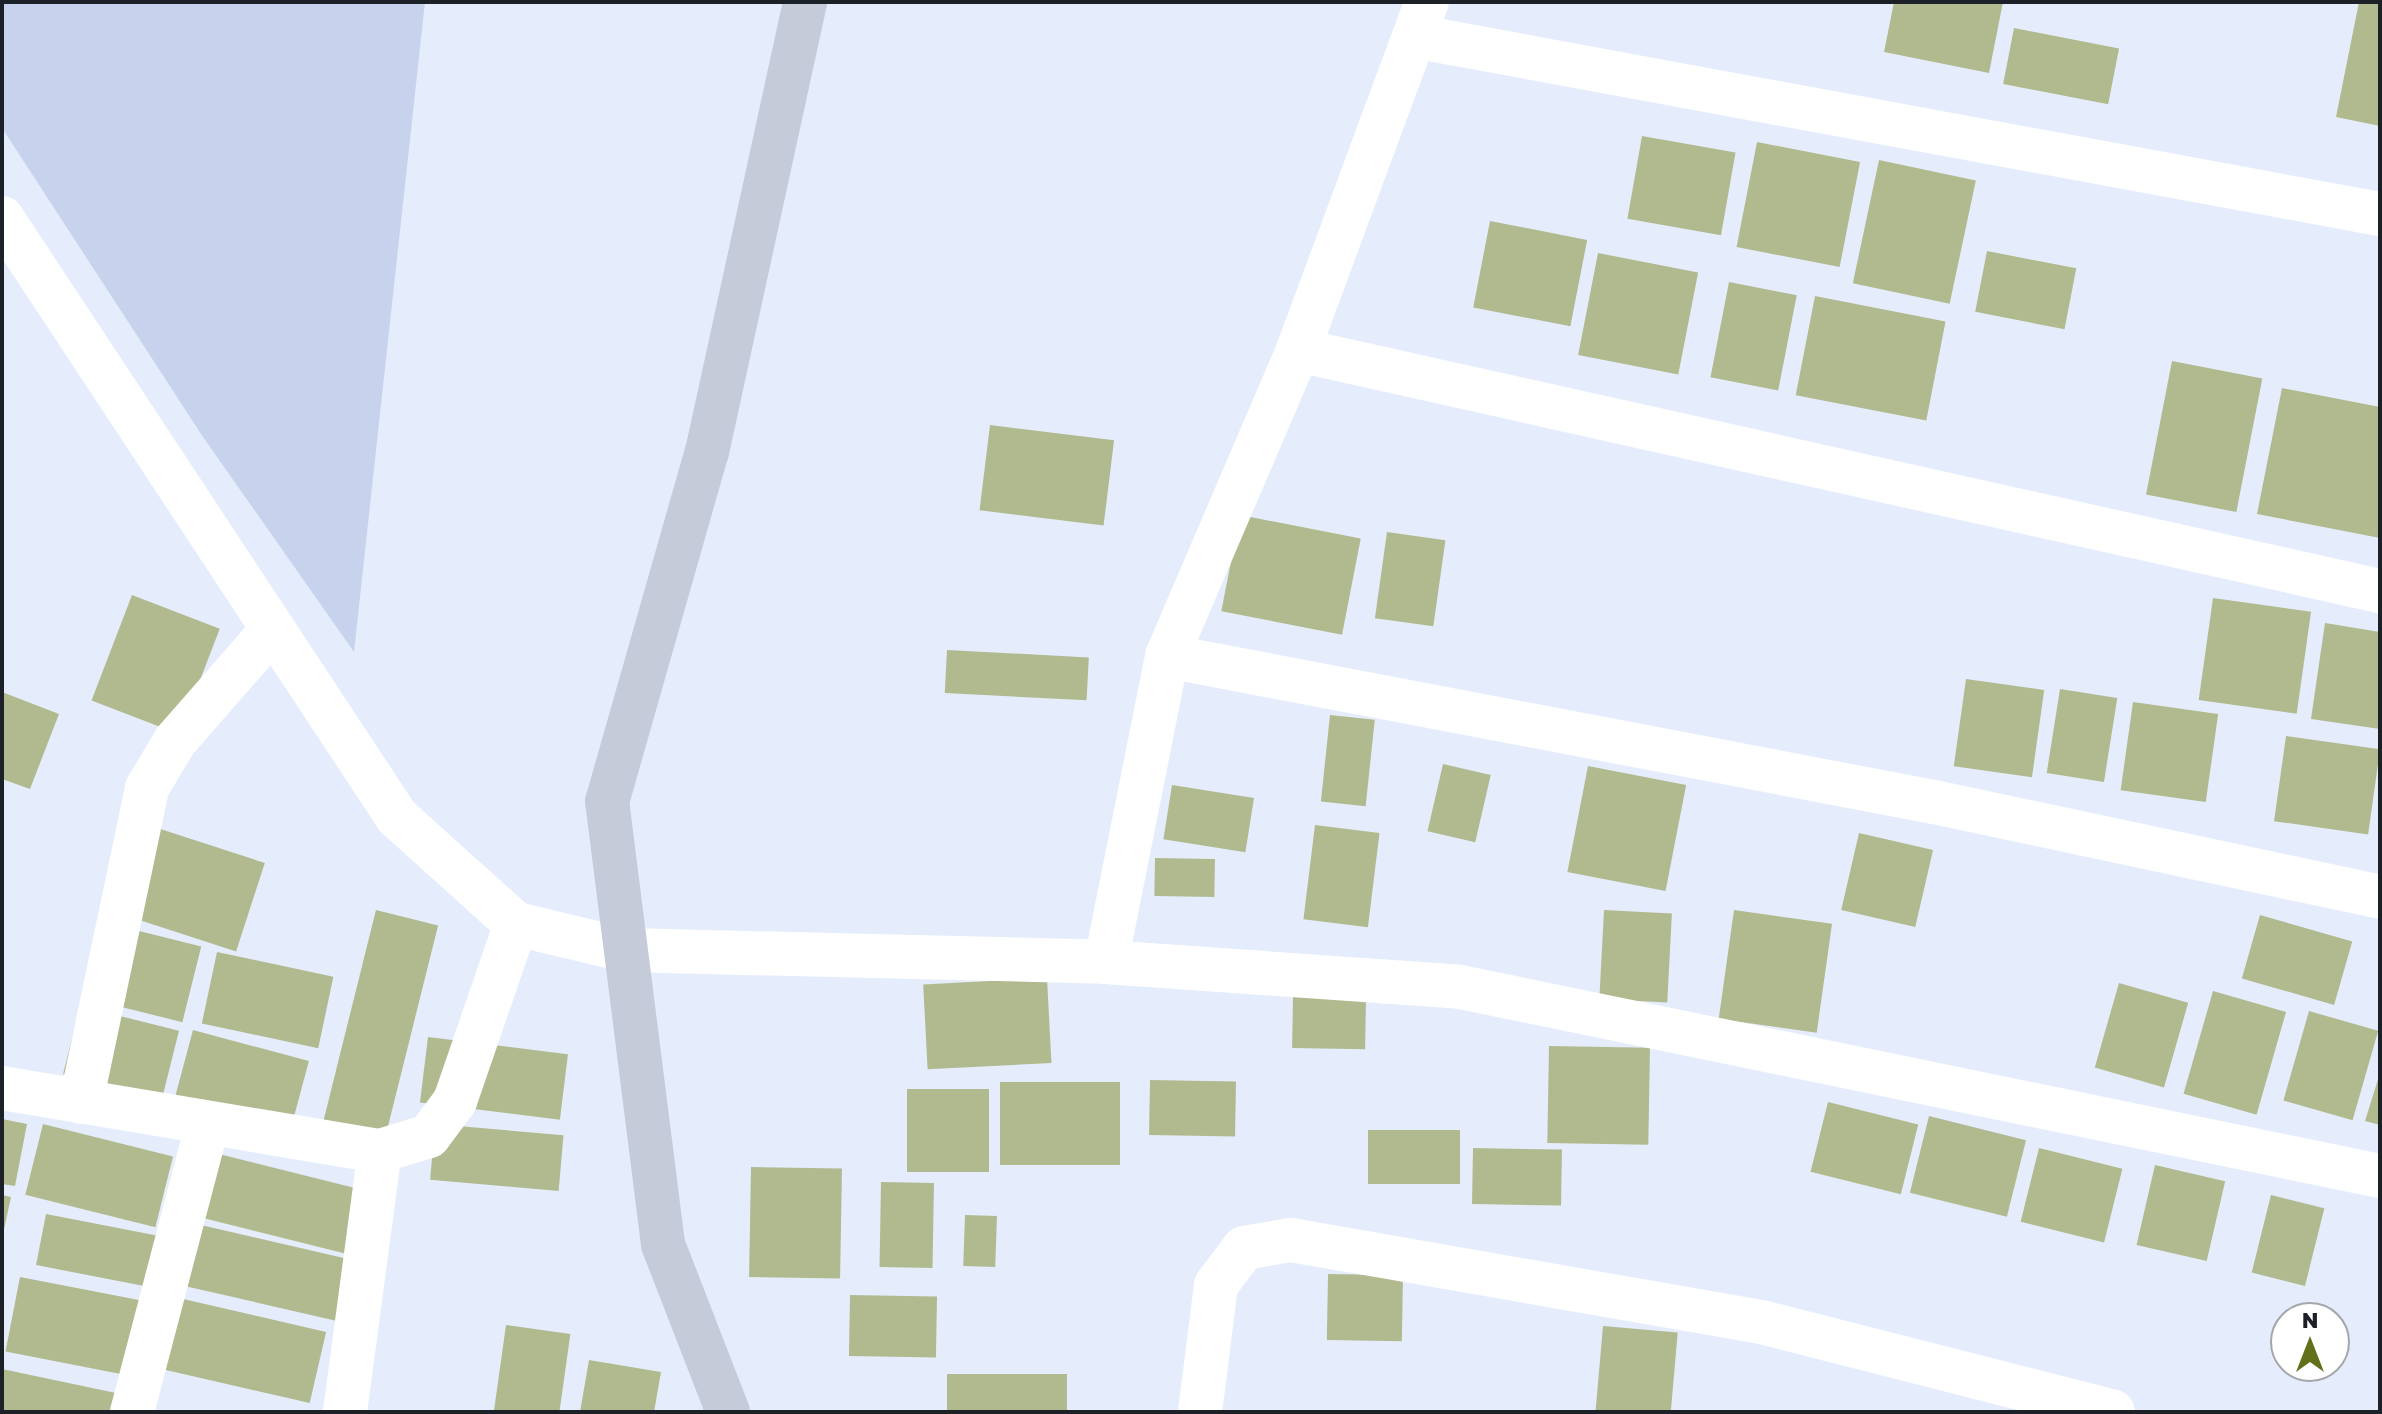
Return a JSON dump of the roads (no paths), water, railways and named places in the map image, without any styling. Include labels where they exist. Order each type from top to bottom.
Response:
[{"type":"street","points":[[728,1412],[663,1244],[607,802],[707,452],[805,2]]},
{"type":"street","points":[[1106,962],[1167,656],[1298,350],[1423,19],[2380,214]]},
{"type":"street","points":[[3,226],[397,817],[516,924],[625,950],[1106,962],[1460,987],[2380,1176]]},
{"type":"street","points":[[1298,350],[2380,591]]},
{"type":"street","points":[[81,1102],[147,788],[175,741],[273,629]]},
{"type":"street","points":[[1167,656],[1934,802],[2380,897]]},
{"type":"street","points":[[2,1088],[380,1151],[429,1136],[455,1101],[516,924]]},
{"type":"street","points":[[132,1412],[208,1123]]},
{"type":"street","points":[[345,1412],[380,1151]]},
{"type":"street","points":[[1200,1412],[1216,1285],[1244,1248],[1291,1240],[1765,1323],[1979,1395],[2113,1412]]}]
